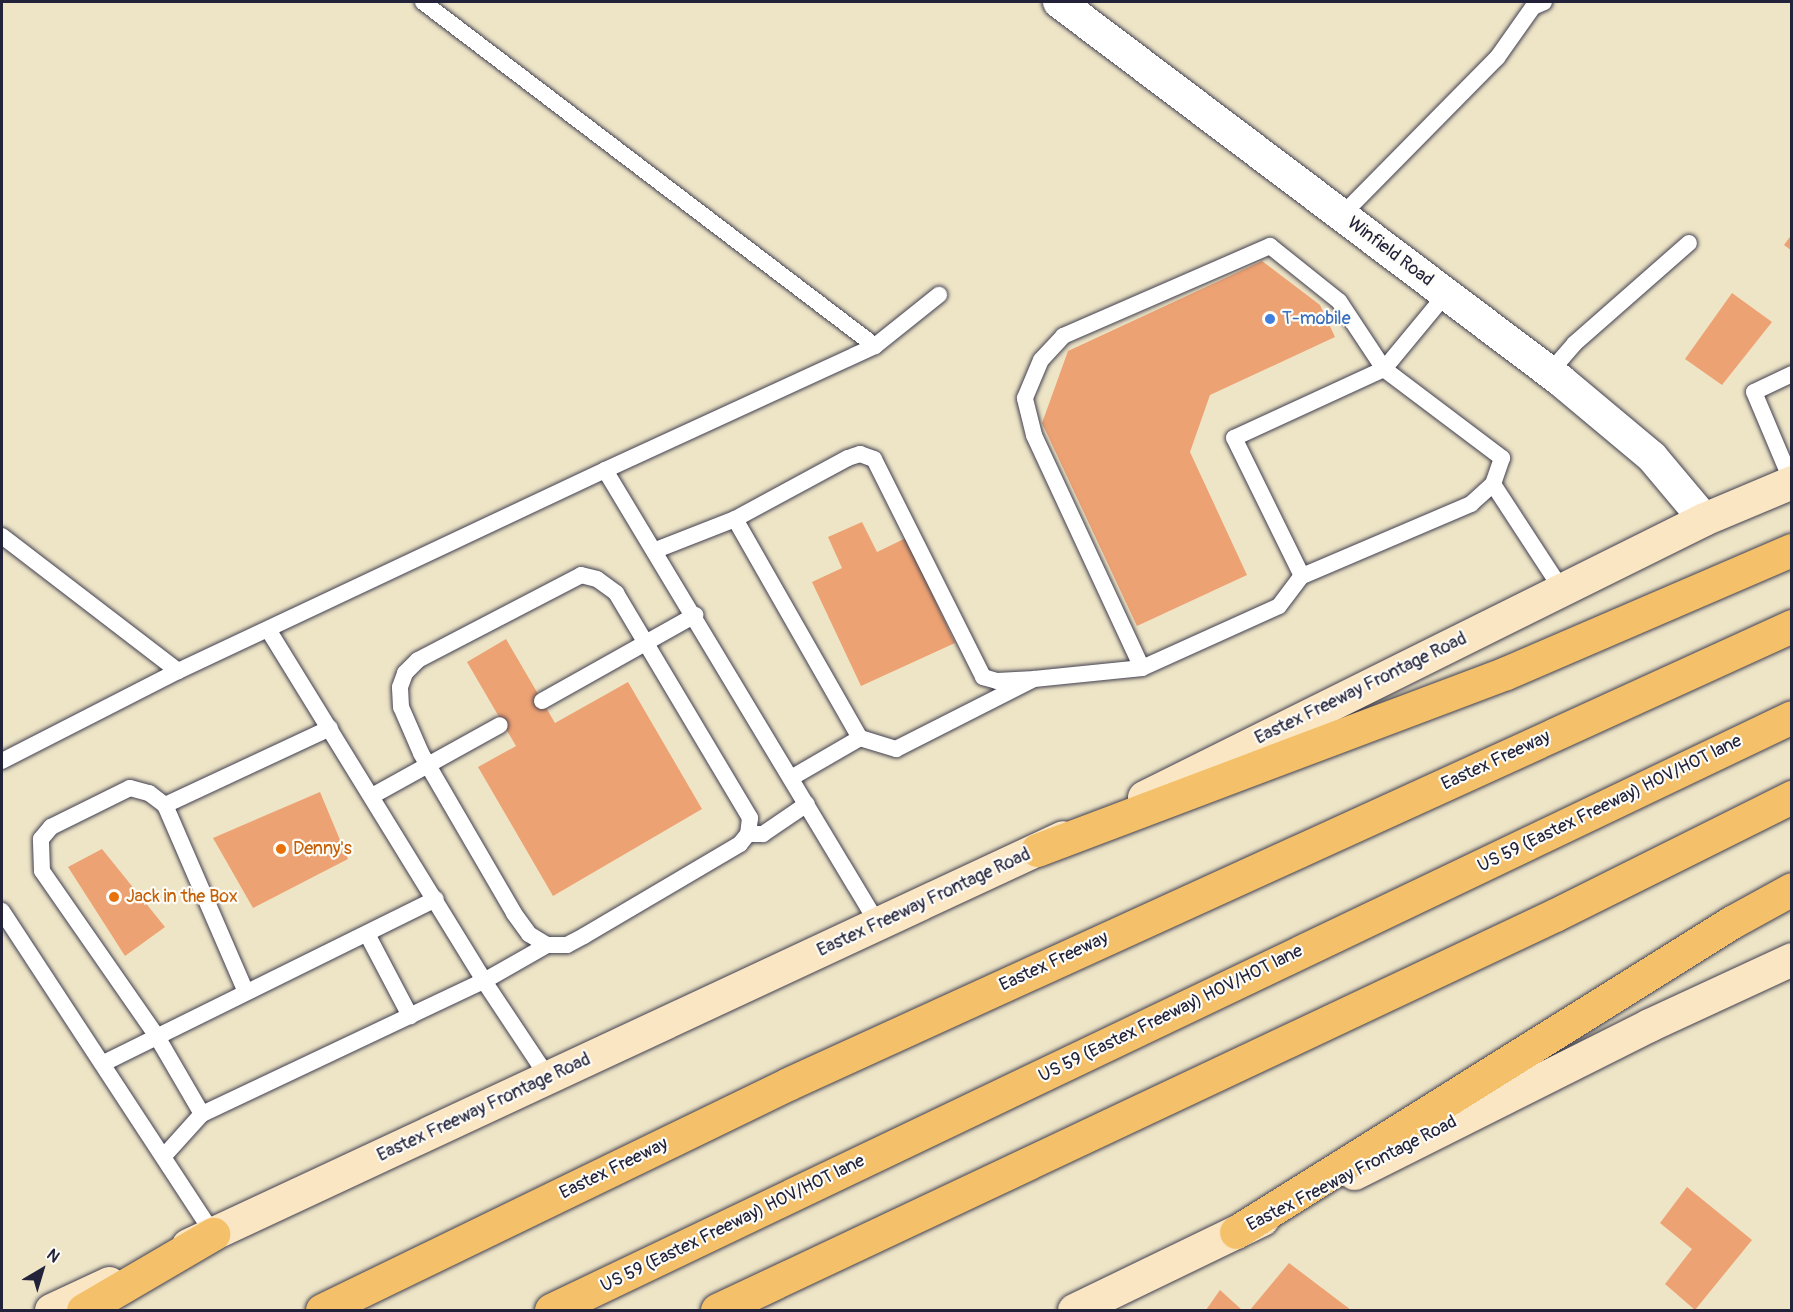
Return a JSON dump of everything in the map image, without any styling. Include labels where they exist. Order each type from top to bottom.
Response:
[{"type":"highway","points":[[1037,850],[1506,673],[1791,550]]},
{"type":"highway","name":"Eastex Freeway","points":[[322,1311],[788,1084],[1791,626]]},
{"type":"highway","name":"US 59 (Eastex Freeway) HOV/HOT lane","points":[[550,1311],[1791,717]]},
{"type":"highway","points":[[717,1311],[1555,915],[1791,797]]},
{"type":"highway","points":[[1236,1232],[1722,928],[1791,889]]},
{"type":"highway","points":[[83,1311],[213,1234]]},
{"type":"main road","name":"Eastex Freeway Frontage Road","points":[[51,1311],[1037,850],[1704,519],[1791,482]]},
{"type":"main road","name":"Eastex Freeway Frontage Road","points":[[1074,1311],[1649,1025],[1791,959]]},
{"type":"street","name":"Winfield Road","points":[[1059,2],[1550,372],[1652,456],[1704,519]]},
{"type":"lane","points":[[423,2],[875,346]]},
{"type":"lane","points":[[1342,215],[1497,58],[1533,7],[1544,2]]},
{"type":"lane","points":[[1550,372],[1574,344],[1689,243]]},
{"type":"lane","points":[[656,550],[735,519],[848,458],[860,454],[874,459],[983,676],[997,681],[1034,679],[1142,668],[1279,606],[1302,576],[1471,504],[1493,484],[1502,458],[1384,369],[1339,301],[1270,246],[1063,336],[1041,360],[1025,398],[1034,435],[1142,668]]},
{"type":"lane","points":[[1302,576],[1234,438],[1384,369],[1446,294]]},
{"type":"lane","points":[[2,761],[178,671],[268,632],[605,470],[875,346],[939,295]]},
{"type":"lane","points":[[1791,374],[1755,392],[1791,482]]},
{"type":"lane","points":[[605,470],[656,550],[878,924]]},
{"type":"lane","points":[[1493,484],[1563,590]]},
{"type":"lane","points":[[735,519],[860,738],[896,749],[1034,679]]},
{"type":"lane","points":[[2,536],[178,671]]},
{"type":"lane","points":[[164,1156],[202,1114],[484,981],[547,945],[567,945],[740,844],[748,834],[750,818],[745,804],[616,593],[597,579],[581,575],[418,660],[405,673],[400,687],[401,707],[428,765],[514,913],[529,934],[547,945]]},
{"type":"lane","points":[[542,701],[695,615]]},
{"type":"lane","points":[[268,632],[436,899],[484,981],[549,1079]]},
{"type":"lane","points":[[372,796],[500,725]]},
{"type":"lane","points":[[165,806],[330,728]]},
{"type":"lane","points":[[791,778],[860,738]]},
{"type":"lane","points":[[202,1114],[156,1035],[42,871],[39,854],[41,839],[51,828],[130,788],[149,793],[165,806],[246,992]]},
{"type":"lane","points":[[748,834],[763,834],[807,804]]},
{"type":"lane","points":[[104,1063],[156,1035],[436,899]]},
{"type":"lane","points":[[2,911],[104,1063],[213,1234]]},
{"type":"lane","points":[[367,934],[410,1016]]},
{"type":"building","points":[[1792,234],[1792,251],[1784,245]]},
{"type":"building","points":[[1262,261],[1320,305],[1335,337],[1210,395],[1190,452],[1247,575],[1137,626],[1042,423],[1068,351]]},
{"type":"building","points":[[1732,293],[1772,322],[1722,385],[1685,359]]},
{"type":"building","points":[[862,522],[877,552],[906,538],[955,643],[861,686],[812,582],[842,568],[828,537]]},
{"type":"building","points":[[506,639],[555,723],[628,682],[702,809],[553,896],[478,767],[516,746],[467,662]]},
{"type":"building","name":"Denny's","points":[[320,792],[348,859],[253,908],[213,838]]},
{"type":"building","name":"Jack in the Box","points":[[102,849],[165,927],[125,956],[68,867]]},
{"type":"building","points":[[1687,1187],[1752,1240],[1695,1310],[1665,1284],[1692,1249],[1660,1223]]},
{"type":"building","points":[[1289,1263],[1351,1310],[1250,1310]]},
{"type":"building","points":[[1220,1290],[1242,1310],[1206,1310]]},
{"type":"place","name":"T-mobile","points":[[1270,319]]},
{"type":"place","name":"Denny's","points":[[281,849]]},
{"type":"place","name":"Jack in the Box","points":[[114,897]]}]
